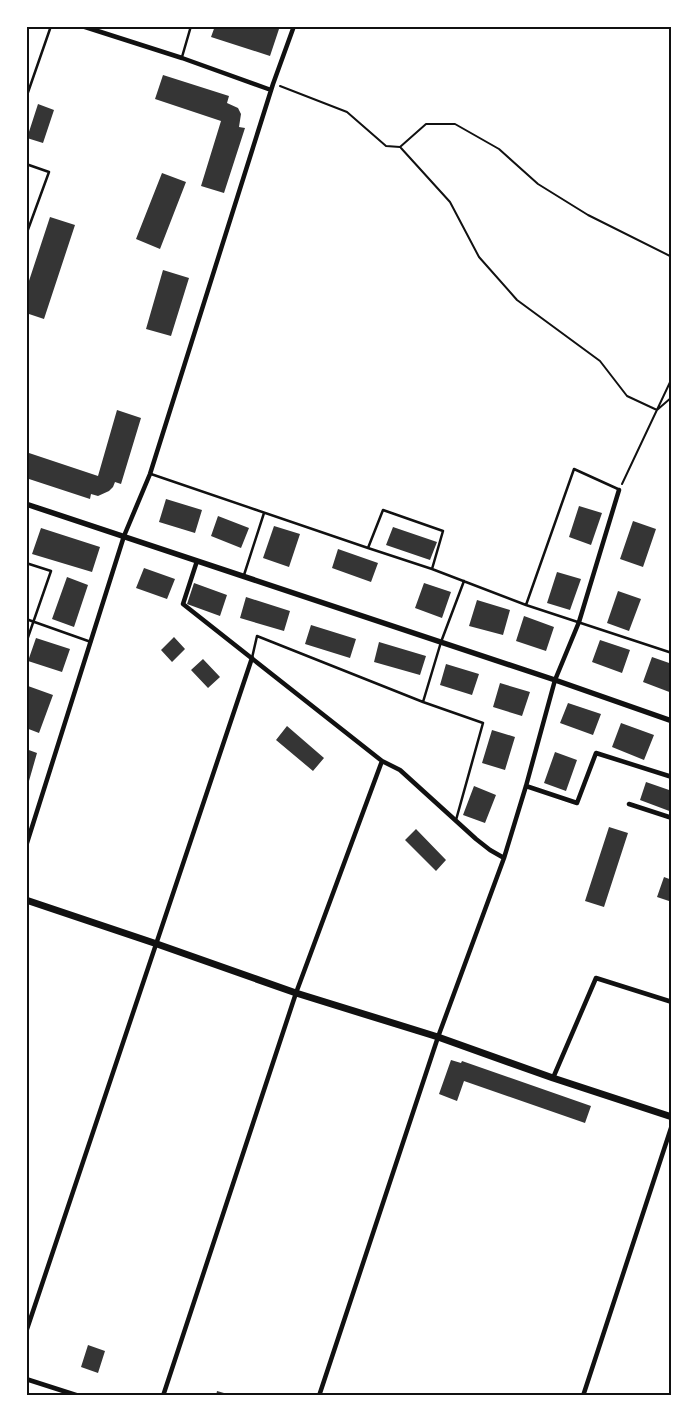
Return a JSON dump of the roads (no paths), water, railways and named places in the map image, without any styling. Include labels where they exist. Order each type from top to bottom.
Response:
[{"type":"main road","points":[[26,900],[296,993],[438,1037],[553,1078],[672,1117]]},
{"type":"street","points":[[82,26],[182,58],[271,90]]},
{"type":"street","points":[[26,846],[124,536],[150,474],[271,90],[294,26]]},
{"type":"street","points":[[319,1396],[438,1037],[504,858],[555,680],[579,622],[619,490]]},
{"type":"street","points":[[26,504],[555,680],[672,721]]},
{"type":"street","points":[[196,561],[183,604],[382,761],[400,770],[490,850],[504,858]]},
{"type":"street","points":[[26,1332],[252,658]]},
{"type":"street","points":[[526,786],[577,803],[596,753],[672,777]]},
{"type":"street","points":[[163,1396],[296,993],[382,761]]},
{"type":"street","points":[[629,804],[672,818]]},
{"type":"street","points":[[553,1078],[596,978],[672,1002]]},
{"type":"street","points":[[583,1396],[672,1126]]},
{"type":"street","points":[[26,1379],[80,1396]]},
{"type":"lane","points":[[26,98],[51,26]]},
{"type":"lane","points":[[182,58],[191,26]]},
{"type":"lane","points":[[26,164],[49,172],[26,235]]},
{"type":"lane","points":[[526,605],[574,469],[619,490]]},
{"type":"lane","points":[[150,474],[432,568],[526,605],[672,653]]},
{"type":"lane","points":[[368,548],[383,510],[443,531],[432,568]]},
{"type":"lane","points":[[244,576],[264,513]]},
{"type":"lane","points":[[26,563],[51,572],[26,643]]},
{"type":"lane","points":[[423,702],[441,642],[464,581]]},
{"type":"lane","points":[[26,619],[91,642]]},
{"type":"lane","points":[[252,658],[257,636],[423,702],[483,723],[456,820]]}]
